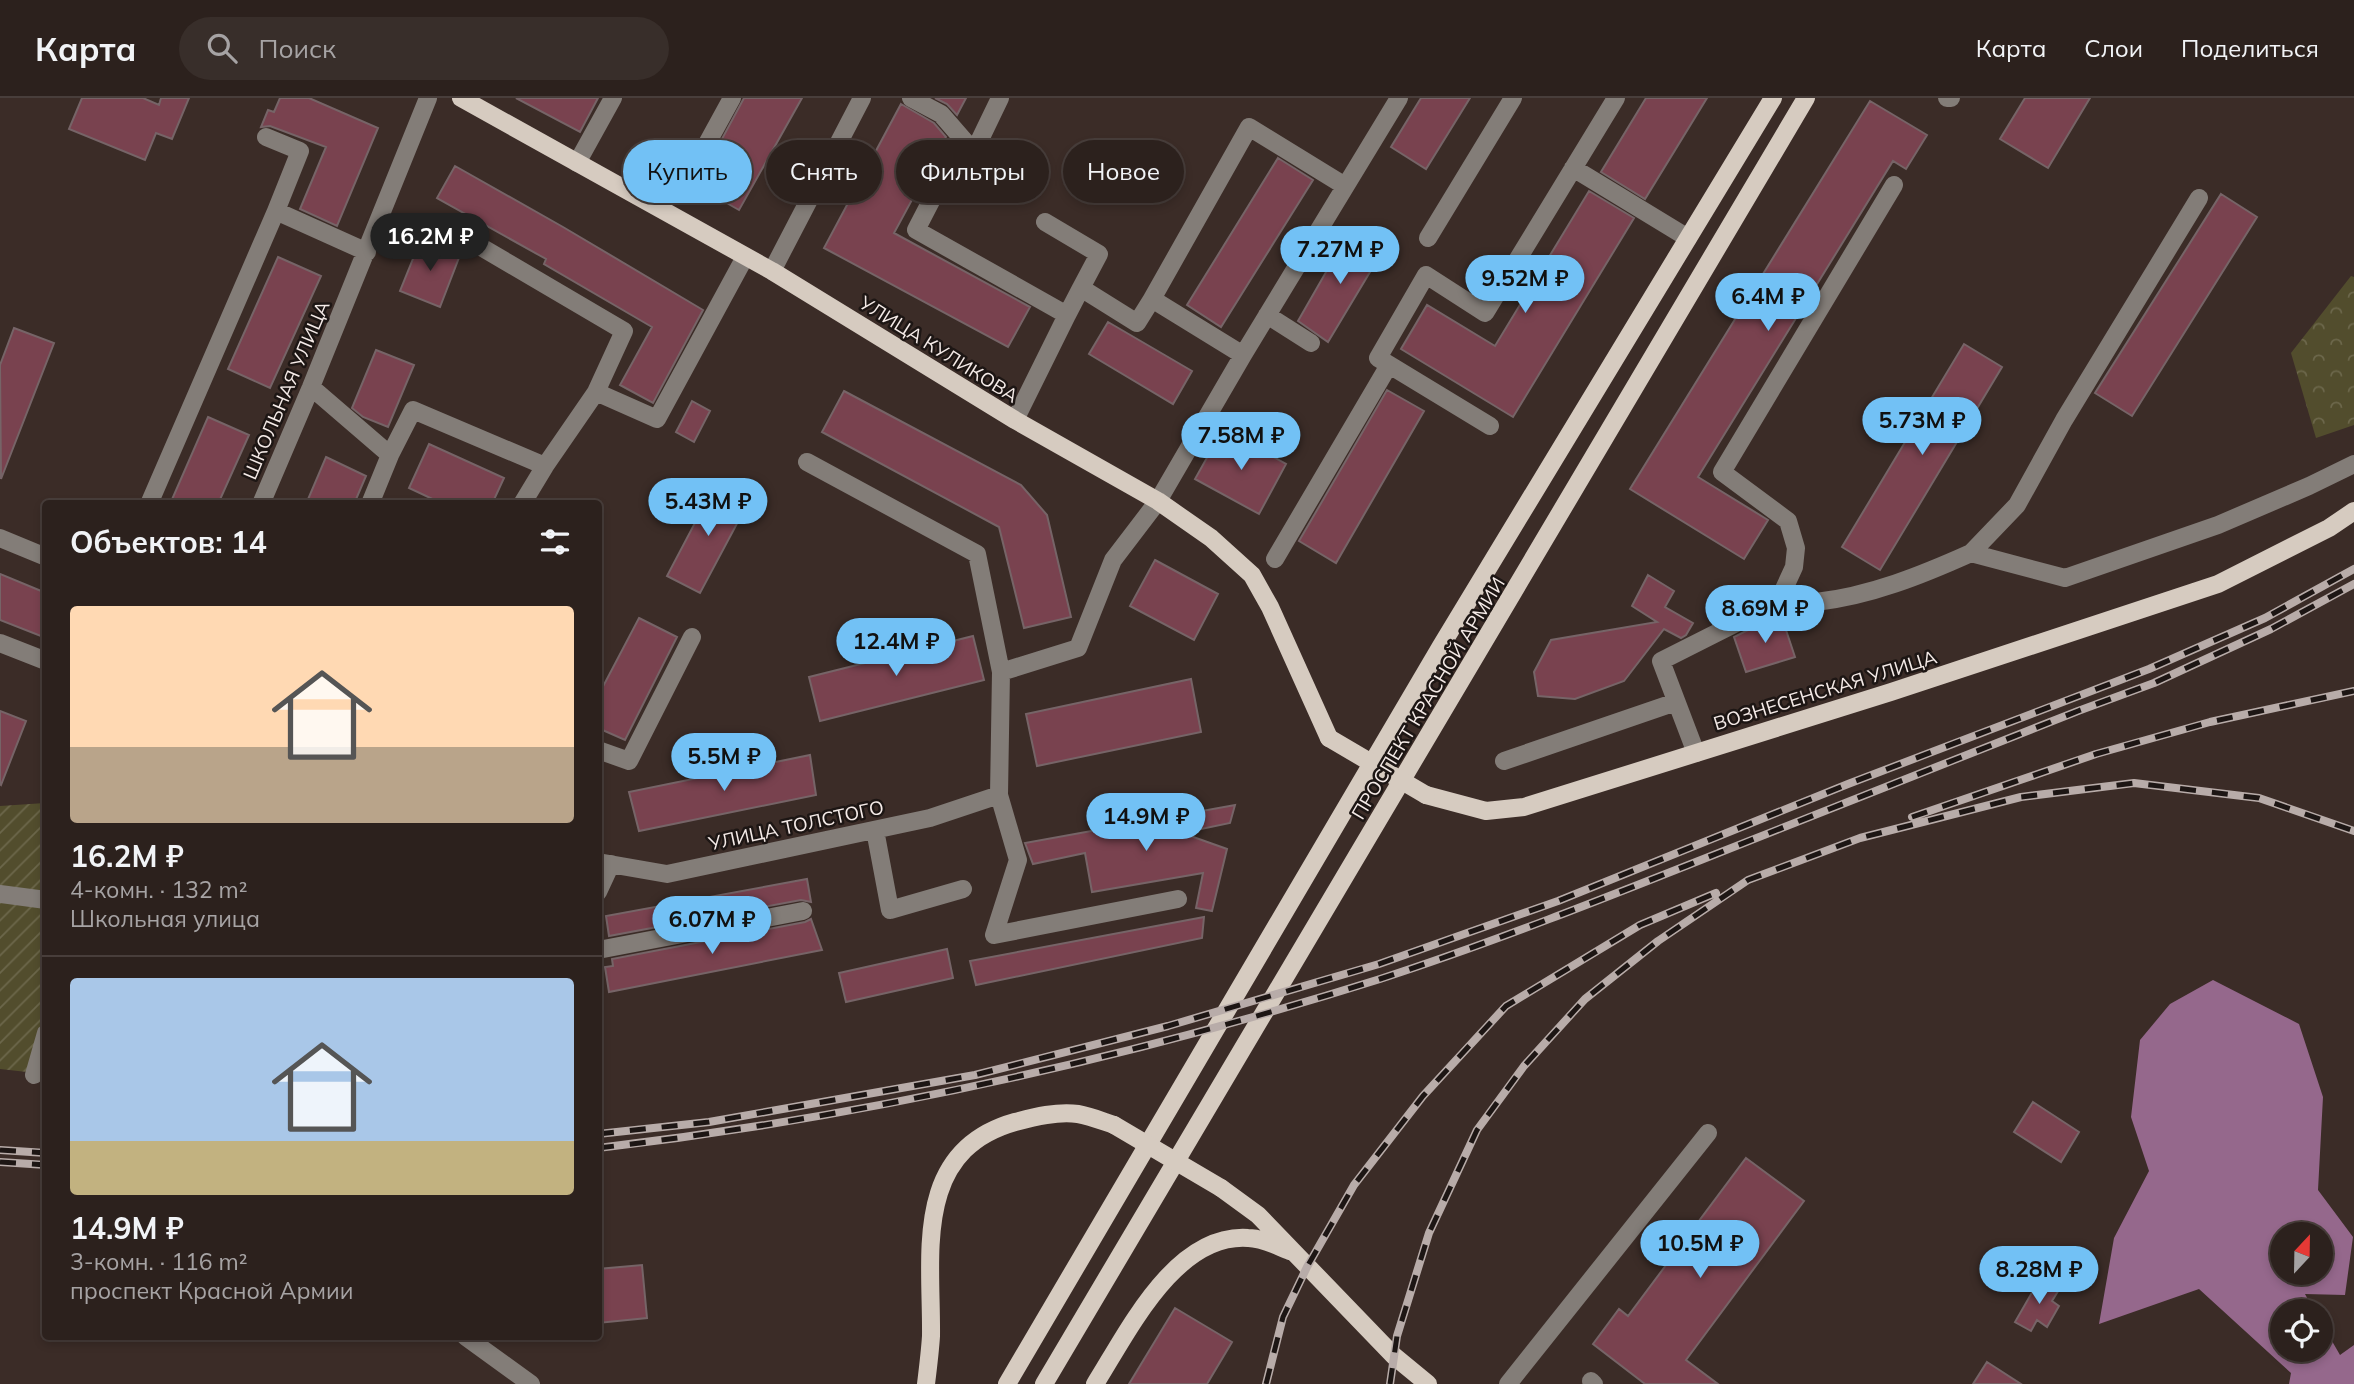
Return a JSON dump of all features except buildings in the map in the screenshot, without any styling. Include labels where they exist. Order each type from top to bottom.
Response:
[{"type":"main road","name":"УЛИЦА КУЛИКОВА","points":[[461,98],[772,271],[1015,420],[1158,501],[1211,538],[1252,575],[1270,607],[1319,713]]},
{"type":"main road","name":"ПРОСПЕКТ КРАСНОЙ АРМИИ","points":[[1007,1384],[1441,646],[1773,98]]},
{"type":"main road","name":"ПРОСПЕКТ КРАСНОЙ АРМИИ","points":[[1044,1384],[1806,98]]},
{"type":"main road","name":"ВОЗНЕСЕНСКАЯ УЛИЦА","points":[[1319,713],[1329,738],[1426,795],[1486,811],[1524,807],[1891,692],[2218,584],[2354,512]]},
{"type":"main road","points":[[926,1384],[931,1337],[928,1264],[932,1216],[946,1175],[967,1147],[999,1127],[1036,1116],[1076,1114],[1114,1125],[1221,1188],[1258,1215],[1394,1356],[1428,1384]]},
{"type":"main road","points":[[1095,1384],[1146,1303],[1172,1272],[1196,1252],[1221,1240],[1250,1237],[1294,1252]]},
{"type":"street","name":"ШКОЛЬНАЯ УЛИЦА","points":[[263,500],[367,252],[428,98]]},
{"type":"street","points":[[577,163],[613,98]]},
{"type":"street","points":[[709,140],[732,98]]},
{"type":"street","points":[[772,271],[862,98]]},
{"type":"street","points":[[911,98],[941,114],[974,152],[1000,98]]},
{"type":"street","points":[[1000,672],[1078,648],[1113,560],[1158,501],[1399,98]]},
{"type":"street","points":[[1427,238],[1513,98]]},
{"type":"street","points":[[1490,426],[1378,358],[1426,275],[1485,313],[1616,98]]},
{"type":"street","points":[[1081,288],[1138,323],[1249,127],[1345,186]]},
{"type":"street","points":[[151,500],[300,151],[266,137]]},
{"type":"street","points":[[963,139],[916,230],[1067,315]]},
{"type":"street","points":[[1573,168],[1688,238]]},
{"type":"street","points":[[1778,602],[1794,567],[1796,548],[1788,521],[1722,472],[1894,185]]},
{"type":"street","points":[[1696,753],[1661,662],[1778,602],[1816,602],[1862,592],[1917,577],[1971,553],[2017,505],[2064,420],[2199,198]]},
{"type":"street","points":[[276,211],[367,252]]},
{"type":"street","points":[[1015,420],[1099,254],[1045,222]]},
{"type":"street","points":[[481,247],[624,331],[596,392],[524,500]]},
{"type":"street","points":[[596,392],[657,419],[745,257]]},
{"type":"street","points":[[1152,299],[1243,355]]},
{"type":"street","points":[[1267,315],[1311,343]]},
{"type":"street","points":[[1275,559],[1390,365]]},
{"type":"street","points":[[311,387],[390,455]]},
{"type":"street","points":[[372,500],[390,455],[413,410],[545,466]]},
{"type":"street","points":[[807,461],[977,554],[1000,672],[999,795],[1018,860],[994,935],[1178,899]]},
{"type":"street","points":[[1971,553],[2065,578],[2218,525],[2354,464]]},
{"type":"street","points":[[0,538],[42,555]]},
{"type":"street","points":[[602,751],[629,761],[692,637]]},
{"type":"street","points":[[0,643],[42,659]]},
{"type":"street","points":[[1504,761],[1676,702]]},
{"type":"street","name":"УЛИЦА ТОЛСТОГО","points":[[605,863],[667,874],[930,818],[999,795]]},
{"type":"street","points":[[875,830],[890,910],[963,889]]},
{"type":"street","points":[[0,894],[42,899]]},
{"type":"street","points":[[602,949],[803,911]]},
{"type":"street","points":[[34,1075],[42,1047]]},
{"type":"street","points":[[1507,1384],[1708,1133]]},
{"type":"street","points":[[470,1340],[531,1384]]},
{"type":"green space","points":[[2351,276],[2354,277],[2354,425],[2316,438],[2291,353]]},
{"type":"green space","points":[[42,803],[42,1028],[27,1072],[0,1069],[0,806]]},
{"type":"shaded area","points":[[2213,980],[2299,1024],[2323,1097],[2318,1190],[2353,1237],[2345,1295],[2305,1294],[2308,1299],[2270,1299],[2270,1354],[2199,1289],[2099,1324],[2114,1238],[2149,1171],[2131,1117],[2140,1040],[2170,1004]]},
{"type":"shaded area","points":[[2333,1343],[2340,1355],[2354,1345],[2354,1384],[2289,1384],[2291,1373],[2279,1362],[2333,1362]]},
{"type":"railway","points":[[602,1134],[709,1122],[975,1075],[1168,1026],[1379,964],[1558,901],[1848,784],[2149,669],[2265,618],[2354,569]]},
{"type":"railway","points":[[602,1147],[797,1120],[993,1082],[1188,1035],[1380,979],[1591,903],[2154,683],[2271,629],[2354,584]]},
{"type":"railway","points":[[1912,817],[2096,754],[2210,722],[2354,691]]},
{"type":"railway","points":[[1390,1384],[1397,1336],[1429,1233],[1477,1130],[1524,1066],[1585,999],[1658,941],[1748,880],[1860,838],[2021,797],[2134,783],[2259,798],[2354,831]]},
{"type":"railway","points":[[1266,1384],[1283,1317],[1307,1267],[1354,1185],[1423,1096],[1506,1006],[1640,925],[1716,893]]},
{"type":"railway","points":[[0,1150],[42,1153]]},
{"type":"railway","points":[[0,1162],[42,1165]]}]
